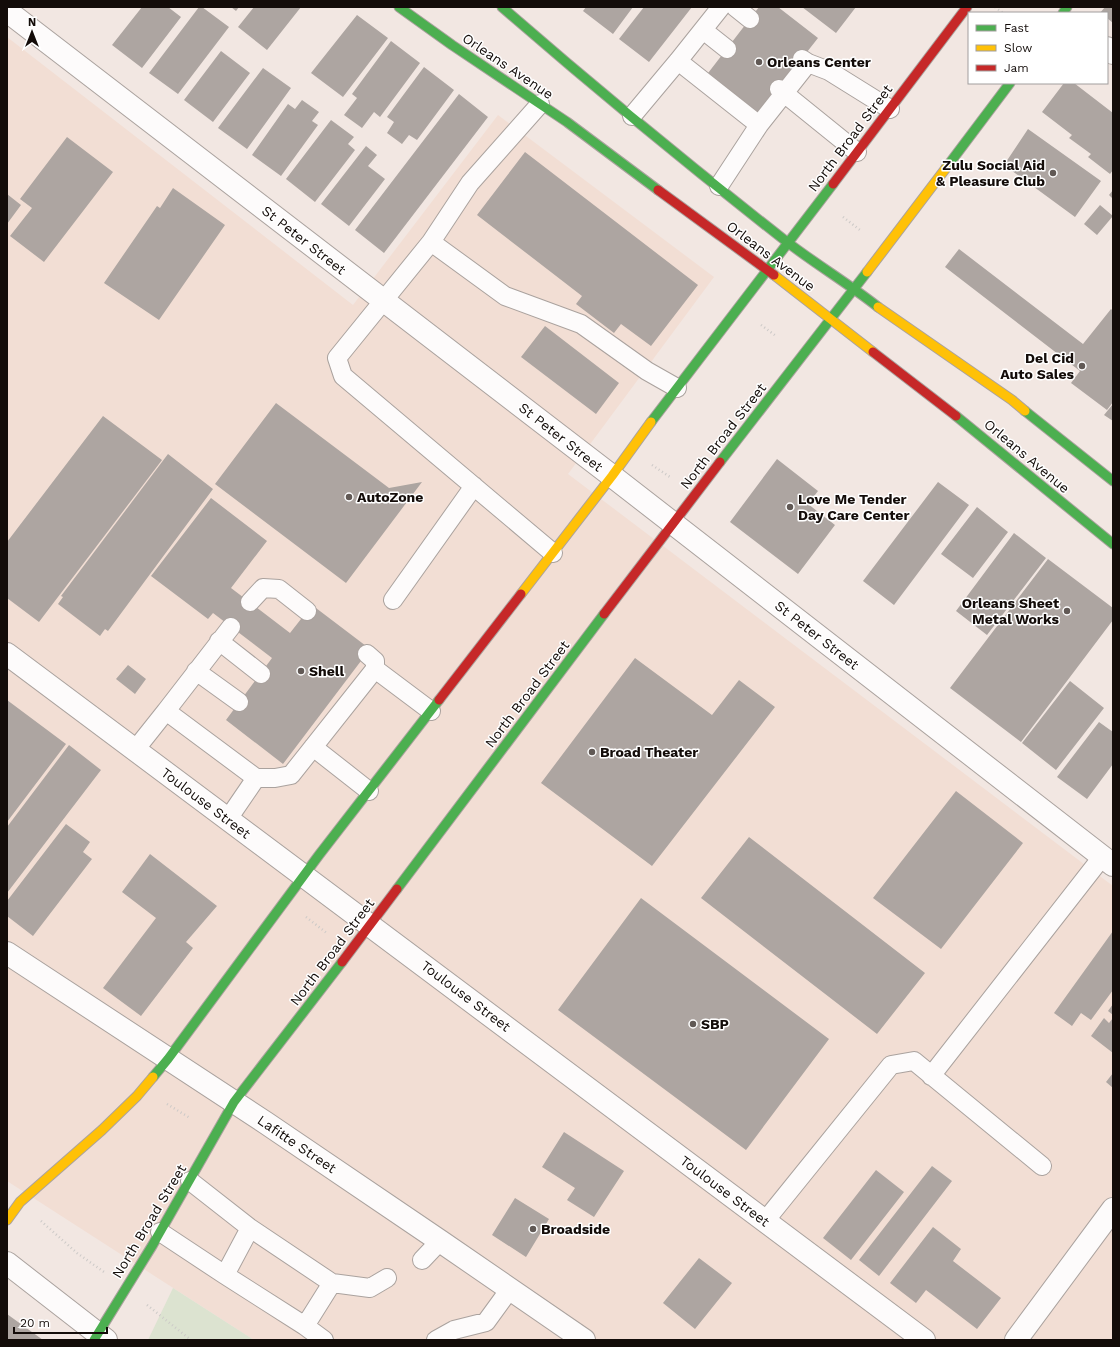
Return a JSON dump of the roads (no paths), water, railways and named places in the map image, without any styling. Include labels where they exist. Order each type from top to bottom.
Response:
[{"type":"main road","name":"Orleans Avenue","points":[[399,7],[452,46],[580,132],[768,271],[978,433],[1113,544]]},
{"type":"main road","name":"Orleans Avenue","points":[[502,7],[591,84],[789,243],[855,289],[891,317],[1012,400],[1113,481]]},
{"type":"main road","name":"North Broad Street","points":[[7,1220],[20,1202],[102,1130],[132,1101],[168,1059],[304,876],[612,476],[641,435],[768,271],[967,7]]},
{"type":"main road","name":"North Broad Street","points":[[100,1338],[126,1287],[190,1181],[234,1102],[370,925],[673,524],[855,289],[1009,84]]},
{"type":"street","name":"St Peter Street","points":[[14,17],[612,476],[1107,861]]},
{"type":"street","name":"Toulouse Street","points":[[7,654],[924,1340]]},
{"type":"street","name":"Lafitte Street","points":[[7,954],[234,1102],[440,1240],[584,1340]]},
{"type":"street","points":[[1016,1340],[1113,1209]]},
{"type":"street","points":[[7,1262],[100,1338]]},
{"type":"lane","points":[[632,116],[678,62],[721,7]]},
{"type":"lane","points":[[735,7],[750,19]]},
{"type":"lane","points":[[703,30],[727,49]]},
{"type":"lane","points":[[719,186],[782,91],[805,61],[829,71],[890,109]]},
{"type":"lane","points":[[678,62],[759,125]]},
{"type":"lane","points":[[782,91],[857,152]]},
{"type":"lane","points":[[540,104],[470,183],[432,242],[337,358],[343,376],[553,553]]},
{"type":"lane","points":[[432,242],[506,296],[581,324],[647,371],[677,388]]},
{"type":"lane","points":[[393,600],[474,486]]},
{"type":"lane","points":[[250,602],[263,588],[279,589],[307,611]]},
{"type":"lane","points":[[135,750],[231,627]]},
{"type":"lane","points":[[219,641],[260,674]]},
{"type":"lane","points":[[166,711],[256,778],[275,778],[291,775],[326,720],[371,662],[431,711]]},
{"type":"lane","points":[[196,671],[239,702]]},
{"type":"lane","points":[[306,750],[369,791]]},
{"type":"lane","points":[[228,819],[256,778]]},
{"type":"lane","points":[[931,1076],[1107,861]]},
{"type":"lane","points":[[765,1221],[891,1065],[914,1061],[1042,1166]]},
{"type":"lane","points":[[190,1181],[250,1228],[332,1283],[370,1288],[387,1278]]},
{"type":"lane","points":[[225,1275],[250,1228]]},
{"type":"lane","points":[[160,1232],[305,1326],[324,1340]]},
{"type":"lane","points":[[422,1260],[440,1240]]},
{"type":"lane","points":[[305,1326],[332,1283]]},
{"type":"lane","points":[[436,1340],[454,1330],[486,1322],[510,1290]]},
{"type":"place","name":"Orleans Center","points":[[759,62]]},
{"type":"place","name":"Zulu Social Aid & Pleasure Club","points":[[1053,173]]},
{"type":"place","name":"Del Cid Auto Sales","points":[[1082,366]]},
{"type":"place","name":"AutoZone","points":[[349,497]]},
{"type":"place","name":"Love Me Tender Day Care Center","points":[[790,507]]},
{"type":"place","name":"Orleans Sheet Metal Works","points":[[1067,611]]},
{"type":"place","name":"Shell","points":[[301,671]]},
{"type":"place","name":"Broad Theater","points":[[592,752]]},
{"type":"place","name":"SBP","points":[[693,1024]]},
{"type":"place","name":"Broadside","points":[[533,1229]]}]
